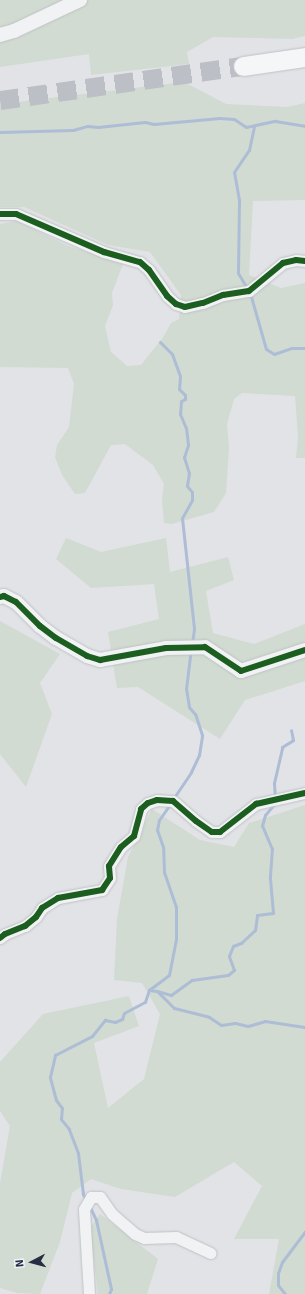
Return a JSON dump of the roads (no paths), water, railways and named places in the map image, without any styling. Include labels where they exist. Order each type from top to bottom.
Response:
[{"type":"highway","points":[[243,66],[305,57]]},
{"type":"street","points":[[0,35],[14,31],[80,0]]},
{"type":"street","points":[[0,214],[16,214],[104,252],[134,258],[149,270],[167,296],[176,304],[185,306],[203,303],[223,295],[249,291],[283,263],[296,260],[305,261]]},
{"type":"street","points":[[0,597],[4,596],[16,602],[40,626],[56,638],[87,656],[100,660],[166,648],[205,647],[241,671],[305,650]]},
{"type":"street","points":[[0,938],[5,934],[24,926],[36,917],[42,908],[58,898],[102,890],[110,878],[109,866],[121,847],[134,836],[140,809],[148,803],[156,800],[173,801],[196,821],[212,832],[220,832],[256,804],[305,793]]},
{"type":"street","points":[[89,1294],[84,1210],[91,1196],[100,1197],[112,1214],[135,1234],[144,1238],[176,1237],[211,1253]]},
{"type":"waterway","points":[[0,132],[73,130],[87,126],[98,127],[145,122],[154,124],[220,118],[234,119],[246,127],[275,121],[305,126]]},
{"type":"waterway","points":[[247,288],[238,273],[239,200],[234,172],[249,150],[254,126]]},
{"type":"waterway","points":[[250,293],[266,349],[274,354],[291,348],[305,348]]},
{"type":"waterway","points":[[160,342],[172,354],[180,376],[179,389],[185,395],[185,399],[181,401],[180,414],[186,428],[188,445],[184,457],[189,473],[187,486],[192,492],[192,500],[182,518],[194,629],[192,643]]},
{"type":"waterway","points":[[173,799],[191,772],[199,755],[202,735],[195,714],[189,707],[186,689],[191,650]]},
{"type":"waterway","points":[[275,798],[274,783],[282,747],[293,740],[291,730]]},
{"type":"waterway","points":[[157,991],[171,995],[192,980],[228,975],[234,970],[229,956],[233,946],[241,943],[255,930],[257,915],[273,913],[270,876],[272,849],[262,826],[265,815],[275,803]]},
{"type":"waterway","points":[[86,1200],[83,1194],[78,1153],[69,1129],[61,1119],[62,1108],[56,1100],[50,1077],[55,1055],[92,1036],[105,1020],[115,1022],[122,1019],[124,1013],[145,1002],[149,990],[169,975],[176,939],[176,907],[164,872],[163,847],[157,830],[159,820],[170,804]]},
{"type":"waterway","points":[[149,990],[157,991],[174,1008],[209,1017],[221,1025],[235,1023],[248,1026],[265,1021],[305,1027]]},
{"type":"waterway","points":[[89,1205],[96,1220],[111,1289],[109,1294]]},
{"type":"waterway","points":[[285,1294],[278,1285],[278,1273],[282,1262],[305,1232]]},
{"type":"tunnel","points":[[0,100],[243,66]]}]
